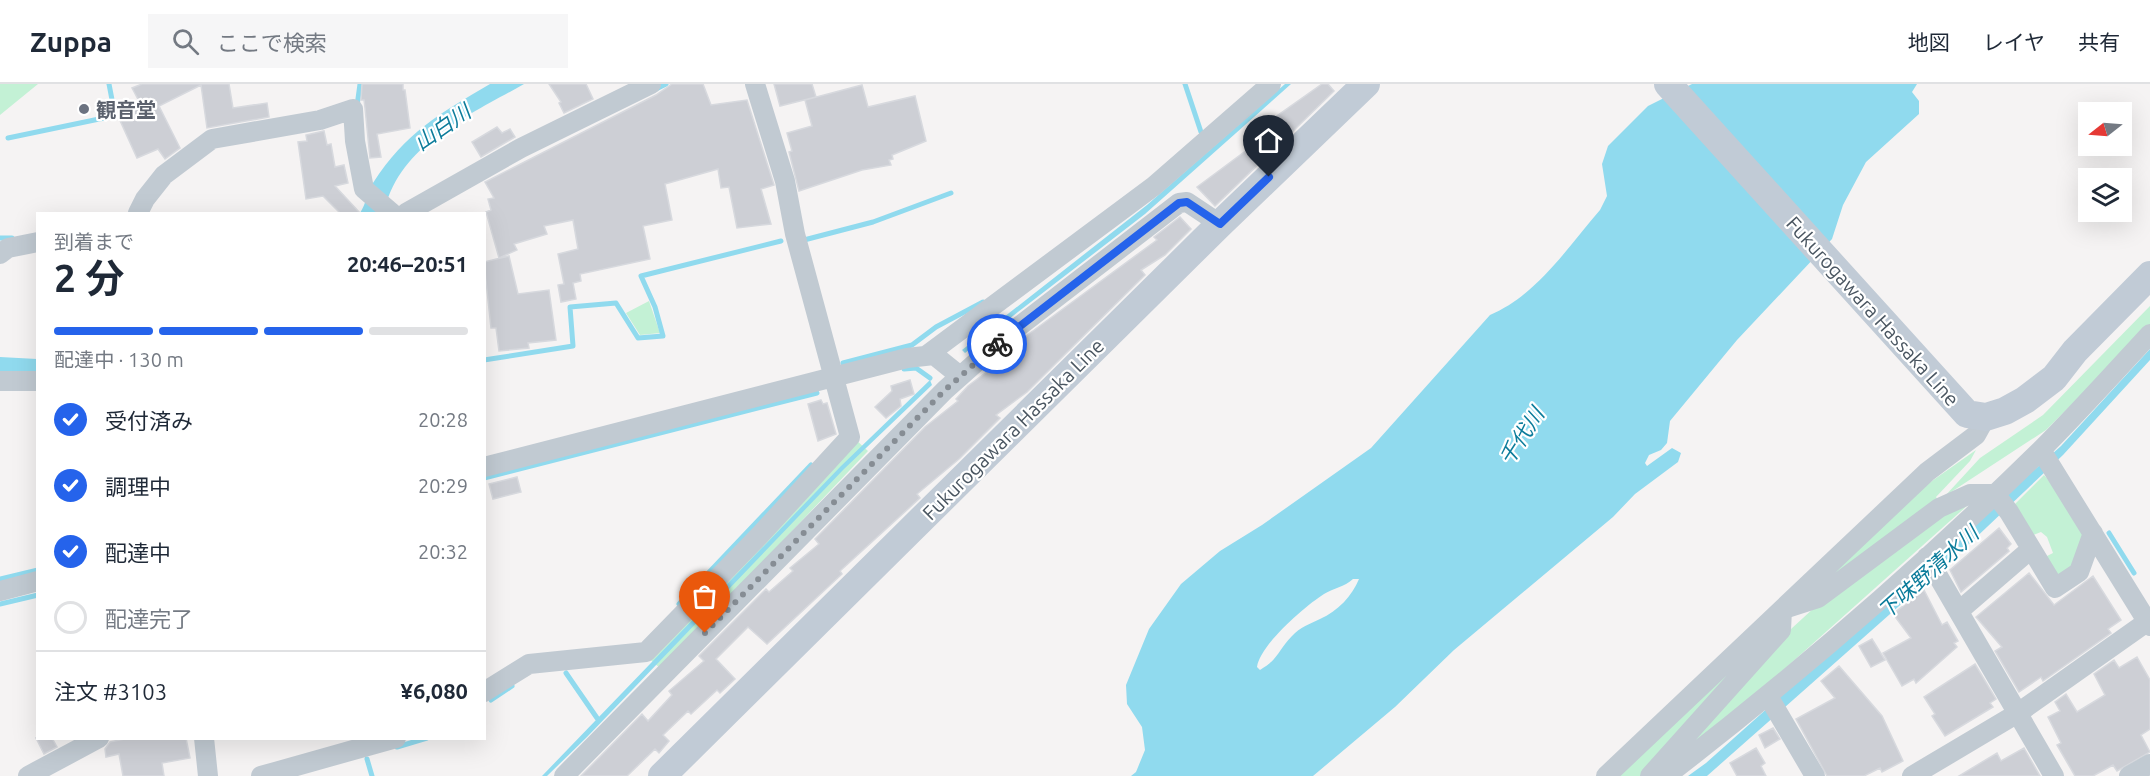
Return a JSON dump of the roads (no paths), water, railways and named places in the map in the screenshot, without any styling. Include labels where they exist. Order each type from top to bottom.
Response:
[{"type":"main road","name":"Fukurogawara Hassaka Line","points":[[662,776],[1220,224],[1366,84]]},
{"type":"main road","name":"Fukurogawara Hassaka Line","points":[[1668,84],[1977,416]]},
{"type":"main road","points":[[1977,416],[2005,411],[2025,400],[2054,378],[2075,351],[2150,275]]},
{"type":"street","points":[[408,212],[521,148],[651,84]]},
{"type":"street","points":[[486,691],[529,664],[646,652],[760,535],[850,437],[795,234],[785,181],[755,84]]},
{"type":"street","points":[[486,466],[834,375],[927,355],[1154,186],[1271,84]]},
{"type":"street","points":[[138,212],[145,199],[164,176],[212,138],[320,120],[353,109],[355,141],[364,189],[391,212]]},
{"type":"street","points":[[564,776],[960,376],[1000,341],[1179,203],[1187,202],[1220,224]]},
{"type":"street","points":[[0,254],[8,248],[36,243]]},
{"type":"street","points":[[1666,776],[1768,696],[1927,557],[2042,450],[2150,334]]},
{"type":"street","points":[[927,355],[939,358],[960,376]]},
{"type":"street","points":[[0,381],[36,381]]},
{"type":"street","points":[[1606,776],[1927,472],[1976,435],[1977,416]]},
{"type":"street","points":[[1912,776],[2018,713],[2149,624],[2042,450]]},
{"type":"street","points":[[1782,610],[1818,598],[1939,508],[1970,494],[1995,494]]},
{"type":"street","points":[[1995,494],[2055,588],[2079,572],[2093,533]]},
{"type":"street","points":[[1959,611],[2031,549]]},
{"type":"street","points":[[1927,557],[2054,776]]},
{"type":"street","points":[[0,591],[36,582]]},
{"type":"street","points":[[1650,776],[1781,630],[1782,610]]},
{"type":"street","points":[[1768,696],[1815,776]]},
{"type":"street","points":[[28,776],[95,740]]},
{"type":"street","points":[[204,740],[208,776]]},
{"type":"street","points":[[261,776],[389,740]]},
{"type":"street","points":[[2129,776],[2150,764]]},
{"type":"water","name":"山白川","points":[[490,84],[524,84],[460,121],[420,150],[404,169],[392,189],[384,212],[361,212],[373,183],[398,150],[411,137],[455,105]]},
{"type":"water","points":[[1285,84],[1291,84],[1145,214],[965,353],[962,350],[1147,205]]},
{"type":"water","name":"千代川","points":[[1692,84],[1917,84],[1912,92],[1919,101],[1919,114],[1866,162],[1843,205],[1832,239],[1737,340],[1670,421],[1667,443],[1661,450],[1649,455],[1645,463],[1647,466],[1672,448],[1681,453],[1678,462],[1635,494],[1613,517],[1454,650],[1395,707],[1313,776],[1131,776],[1136,772],[1145,750],[1142,727],[1127,704],[1126,685],[1149,629],[1181,584],[1220,551],[1262,525],[1371,448],[1490,315],[1507,307],[1537,283],[1600,210],[1607,196],[1602,164],[1608,146],[1648,106]],"holes":[[[1353,579],[1359,579],[1348,597],[1338,607],[1327,616],[1298,630],[1271,662],[1260,670],[1257,667],[1266,648],[1306,607],[1324,594]]]},
{"type":"water","name":"下味野清水川","points":[[2150,349],[2150,360],[2063,455],[1968,545],[1707,776],[1688,776],[1706,763],[2061,446]]},
{"type":"water","points":[[0,357],[36,359],[36,374],[0,374]]},
{"type":"water","points":[[930,380],[932,385],[844,469],[587,737],[547,776],[542,776],[841,466]]},
{"type":"waterway","points":[[109,84],[114,110],[111,115]]},
{"type":"waterway","points":[[357,106],[360,84]]},
{"type":"waterway","points":[[654,90],[666,84]]},
{"type":"waterway","points":[[1185,84],[1201,132]]},
{"type":"waterway","points":[[8,138],[104,118]]},
{"type":"waterway","points":[[804,240],[873,222],[951,193]]},
{"type":"waterway","points":[[0,238],[12,238]]},
{"type":"waterway","points":[[486,360],[573,346],[570,307],[616,303],[638,338],[663,336],[655,307],[641,276],[781,241]]},
{"type":"waterway","points":[[843,363],[912,345],[936,327],[983,302]]},
{"type":"waterway","points":[[904,369],[916,368],[930,378]]},
{"type":"waterway","points":[[486,477],[817,393]]},
{"type":"waterway","points":[[679,604],[811,465]]},
{"type":"waterway","points":[[2109,533],[2134,573]]},
{"type":"waterway","points":[[0,579],[36,570]]},
{"type":"waterway","points":[[0,604],[36,595]]},
{"type":"waterway","points":[[566,673],[597,718]]},
{"type":"waterway","points":[[491,700],[512,686]]},
{"type":"waterway","points":[[397,747],[420,740]]},
{"type":"waterway","points":[[367,759],[372,776]]},
{"type":"place","name":"観音堂","points":[[84,109]]}]
